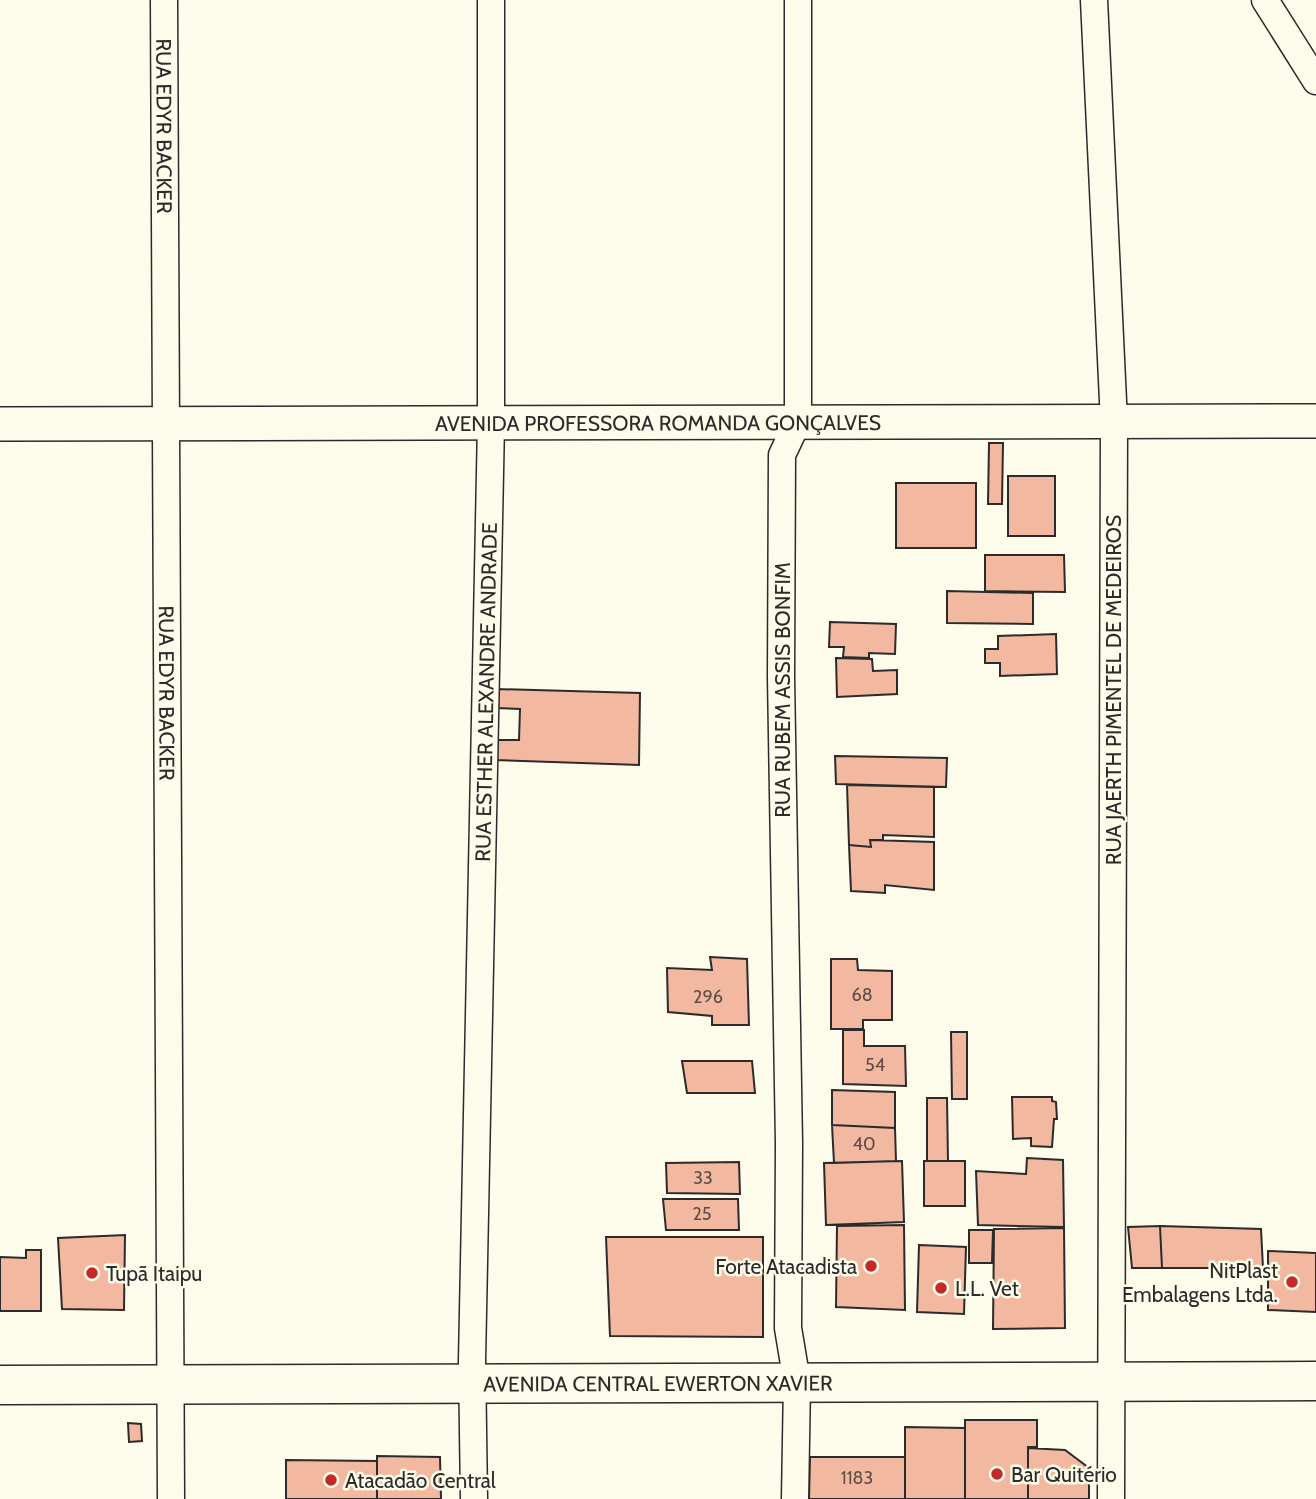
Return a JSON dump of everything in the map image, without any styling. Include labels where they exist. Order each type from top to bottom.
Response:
[{"type":"main road","name":"AVENIDA CENTRAL EWERTON XAVIER","points":[[0,1385],[1316,1381]]},
{"type":"street","name":"RUA EDYR BACKER","points":[[163,0],[163,424],[171,1499]]},
{"type":"street","name":"RUA ESTHER ALEXANDRE ANDRADE","points":[[474,1499],[473,1384],[491,423],[491,0]]},
{"type":"street","name":"RUA RUBEM ASSIS BONFIM","points":[[795,1499],[797,1382],[788,1328],[789,1144],[781,677],[782,455],[798,421],[798,0]]},
{"type":"street","name":"RUA JAERTH PIMENTEL DE MEDEIROS","points":[[1094,0],[1114,422],[1111,1499]]},
{"type":"street","points":[[1265,0],[1316,81]]},
{"type":"street","name":"AVENIDA PROFESSORA ROMANDA GONÇALVES","points":[[0,424],[1316,421]]},
{"type":"building","points":[[989,443],[1003,443],[1002,504],[988,504]]},
{"type":"building","points":[[1008,476],[1055,476],[1055,536],[1008,536]]},
{"type":"building","points":[[896,483],[976,483],[976,548],[896,548]]},
{"type":"building","points":[[985,555],[1064,555],[1065,592],[985,591]]},
{"type":"building","points":[[947,591],[1033,593],[1033,624],[947,623]]},
{"type":"building","points":[[830,622],[896,624],[895,654],[869,653],[869,658],[843,657],[844,647],[829,647]]},
{"type":"building","points":[[1056,634],[1057,674],[1000,676],[1000,663],[985,663],[985,649],[998,649],[998,636]]},
{"type":"building","points":[[836,658],[872,659],[873,671],[897,670],[897,694],[837,697]]},
{"type":"building","points":[[496,689],[640,693],[639,765],[494,760],[495,740],[519,740],[520,709],[495,708]]},
{"type":"building","points":[[835,756],[947,758],[946,787],[836,784]]},
{"type":"building","points":[[847,785],[934,787],[934,837],[883,835],[883,840],[870,840],[871,847],[849,845]]},
{"type":"building","points":[[870,840],[934,842],[934,890],[885,885],[885,893],[851,891],[849,845],[871,847]]},
{"type":"building","points":[[710,957],[747,959],[749,1025],[712,1025],[712,1016],[668,1012],[667,968],[712,970]]},
{"type":"building","points":[[831,959],[857,959],[858,970],[892,971],[892,1020],[863,1020],[863,1029],[831,1029]]},
{"type":"building","points":[[843,1030],[864,1030],[864,1046],[905,1046],[906,1086],[843,1084]]},
{"type":"building","points":[[951,1032],[967,1032],[967,1099],[952,1099]]},
{"type":"building","points":[[682,1061],[752,1061],[755,1093],[687,1093]]},
{"type":"building","points":[[832,1090],[895,1092],[895,1128],[832,1125]]},
{"type":"building","points":[[1012,1097],[1052,1097],[1052,1101],[1056,1102],[1057,1119],[1054,1119],[1052,1147],[1031,1146],[1031,1138],[1013,1139]]},
{"type":"building","points":[[927,1098],[947,1098],[948,1161],[927,1161]]},
{"type":"building","points":[[832,1125],[895,1128],[896,1161],[834,1163]]},
{"type":"building","points":[[1027,1158],[1063,1160],[1064,1227],[978,1225],[976,1171],[1026,1174]]},
{"type":"building","points":[[902,1161],[904,1222],[826,1225],[824,1163]]},
{"type":"building","points":[[924,1161],[965,1161],[965,1206],[924,1206]]},
{"type":"building","points":[[739,1162],[740,1194],[667,1193],[666,1163]]},
{"type":"building","points":[[663,1199],[738,1199],[739,1230],[666,1230]]},
{"type":"building","name":"Forte Atacadista","points":[[904,1225],[905,1310],[836,1307],[837,1226]]},
{"type":"building","points":[[1160,1226],[1261,1229],[1263,1268],[1162,1268]]},
{"type":"building","points":[[1160,1226],[1162,1268],[1132,1268],[1128,1227]]},
{"type":"building","points":[[1064,1228],[1065,1328],[993,1329],[994,1229]]},
{"type":"building","points":[[969,1230],[993,1230],[992,1263],[969,1263]]},
{"type":"building","name":"Tupã Itaipu","points":[[125,1235],[124,1310],[62,1309],[58,1238]]},
{"type":"building","points":[[606,1237],[763,1237],[763,1337],[610,1336]]},
{"type":"building","name":"L.L. Vet","points":[[919,1245],[966,1247],[964,1314],[917,1312]]},
{"type":"building","points":[[26,1250],[41,1250],[41,1311],[0,1311],[0,1257],[26,1258]]},
{"type":"building","name":"NitPlast Embalagens Ltda.","points":[[1268,1251],[1316,1253],[1316,1312],[1268,1310]]},
{"type":"building","name":"Bar Quitério","points":[[965,1420],[1037,1420],[1037,1447],[1028,1447],[1028,1499],[965,1499]]},
{"type":"building","points":[[128,1423],[141,1424],[142,1441],[129,1442]]},
{"type":"building","points":[[905,1427],[965,1428],[965,1499],[905,1499]]},
{"type":"building","points":[[1028,1448],[1065,1450],[1089,1468],[1089,1499],[1028,1499]]},
{"type":"building","points":[[377,1456],[440,1457],[441,1499],[377,1499]]},
{"type":"building","points":[[810,1457],[905,1457],[905,1499],[809,1499]]},
{"type":"building","name":"Atacadão Central","points":[[286,1460],[377,1461],[377,1499],[286,1499]]},
{"type":"place","name":"Forte Atacadista","points":[[871,1266]]},
{"type":"place","name":"Tupã Itaipu","points":[[92,1273]]},
{"type":"place","name":"NitPlast Embalagens Ltda.","points":[[1292,1282]]},
{"type":"place","name":"L.L. Vet","points":[[941,1288]]},
{"type":"place","name":"Bar Quitério","points":[[997,1474]]},
{"type":"place","name":"Atacadão Central","points":[[331,1480]]}]
